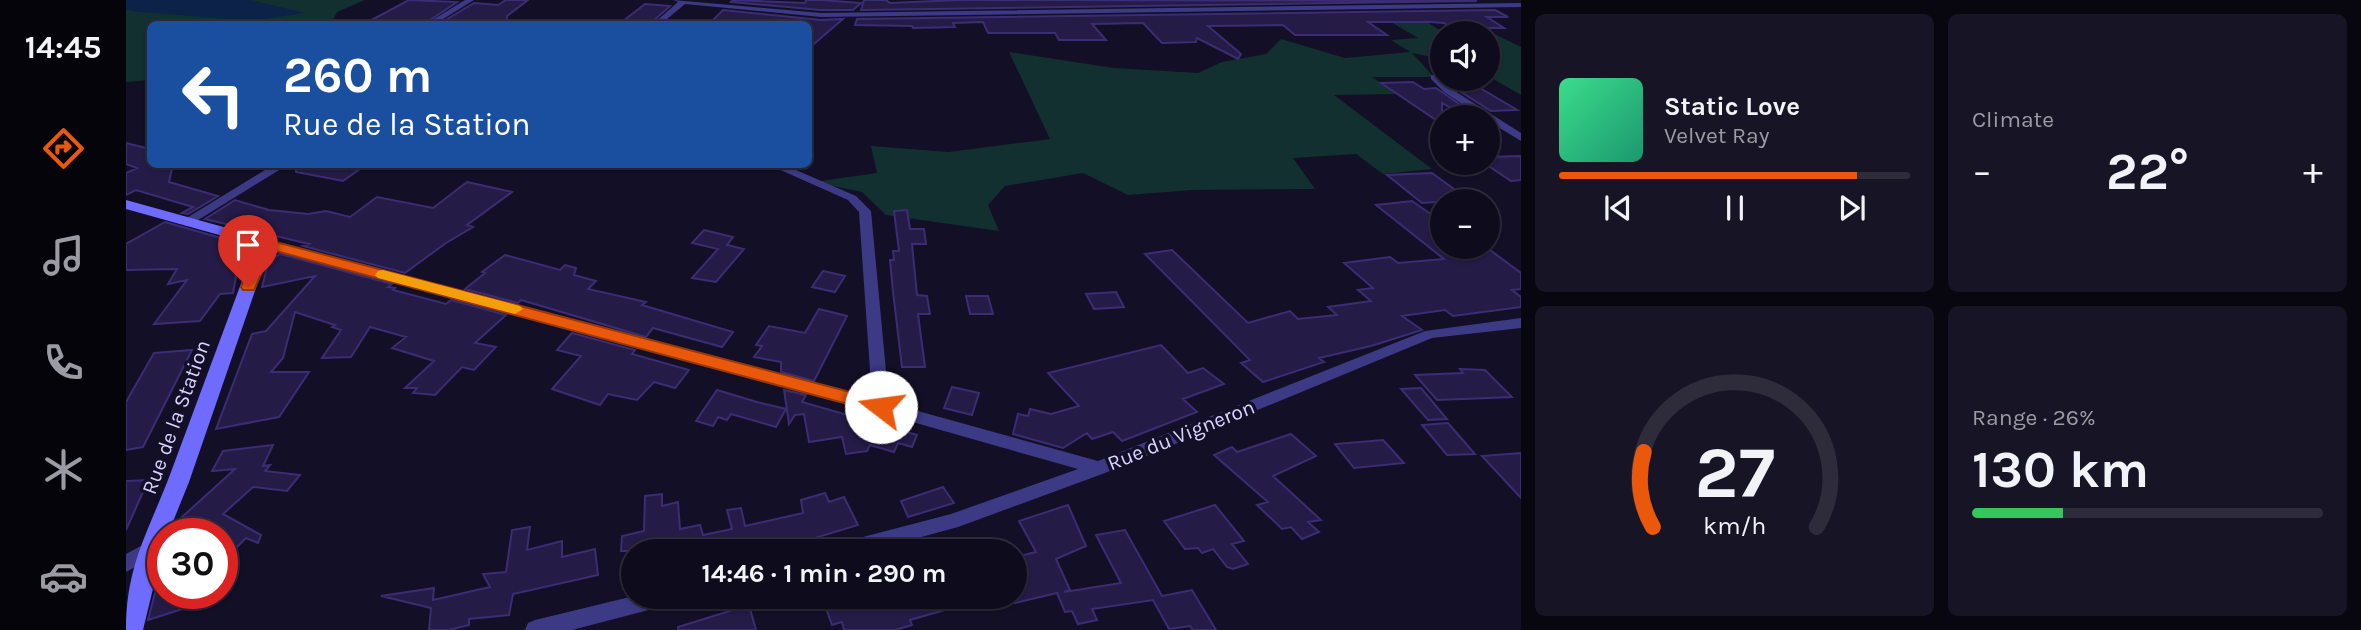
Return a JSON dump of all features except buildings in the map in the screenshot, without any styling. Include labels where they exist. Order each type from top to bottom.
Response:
[{"type":"street","points":[[435,21],[470,0]]},
{"type":"street","points":[[1283,0],[1292,7]]},
{"type":"street","points":[[660,21],[682,1],[821,15],[1521,5]]},
{"type":"street","points":[[812,22],[821,15]]},
{"type":"street","points":[[1449,91],[1521,138]]},
{"type":"street","points":[[186,222],[277,168]]},
{"type":"street","points":[[781,168],[852,198],[865,211],[869,226],[881,407]]},
{"type":"street","points":[[126,204],[1099,468]]},
{"type":"street","name":"Rue de la Station","points":[[163,518],[257,262],[268,244]]},
{"type":"street","name":"Rue du Vigneron","points":[[886,539],[952,522],[1099,468],[1430,334],[1521,323]]},
{"type":"street","points":[[126,564],[147,551]]},
{"type":"street","name":"Rue de la Station","points":[[130,630],[147,558]]},
{"type":"street","points":[[535,630],[621,608]]},
{"type":"green space","points":[[126,0],[365,0],[337,12],[332,21],[147,21],[147,80],[126,82]]},
{"type":"green space","points":[[1424,20],[1430,24],[1430,57],[1412,53],[1430,73],[1430,77],[1372,77],[1398,94],[1334,95],[1430,169],[1383,174],[1356,154],[1293,158],[1315,189],[1192,190],[1128,195],[1083,173],[1005,186],[988,205],[999,231],[886,215],[862,192],[814,182],[877,173],[871,146],[949,152],[1050,139],[1009,52],[1114,68],[1198,73],[1222,62],[1266,54],[1281,39],[1345,58],[1410,52],[1391,40],[1418,38],[1391,22]]},
{"type":"green space","points":[[1500,37],[1521,47],[1521,95],[1500,83]]},
{"type":"water","points":[[126,0],[251,0],[305,13],[249,21],[132,11],[126,9]]},
{"type":"slow traffic","points":[[383,275],[515,309]]},
{"type":"route","points":[[248,287],[257,262],[268,244],[881,407]]}]
